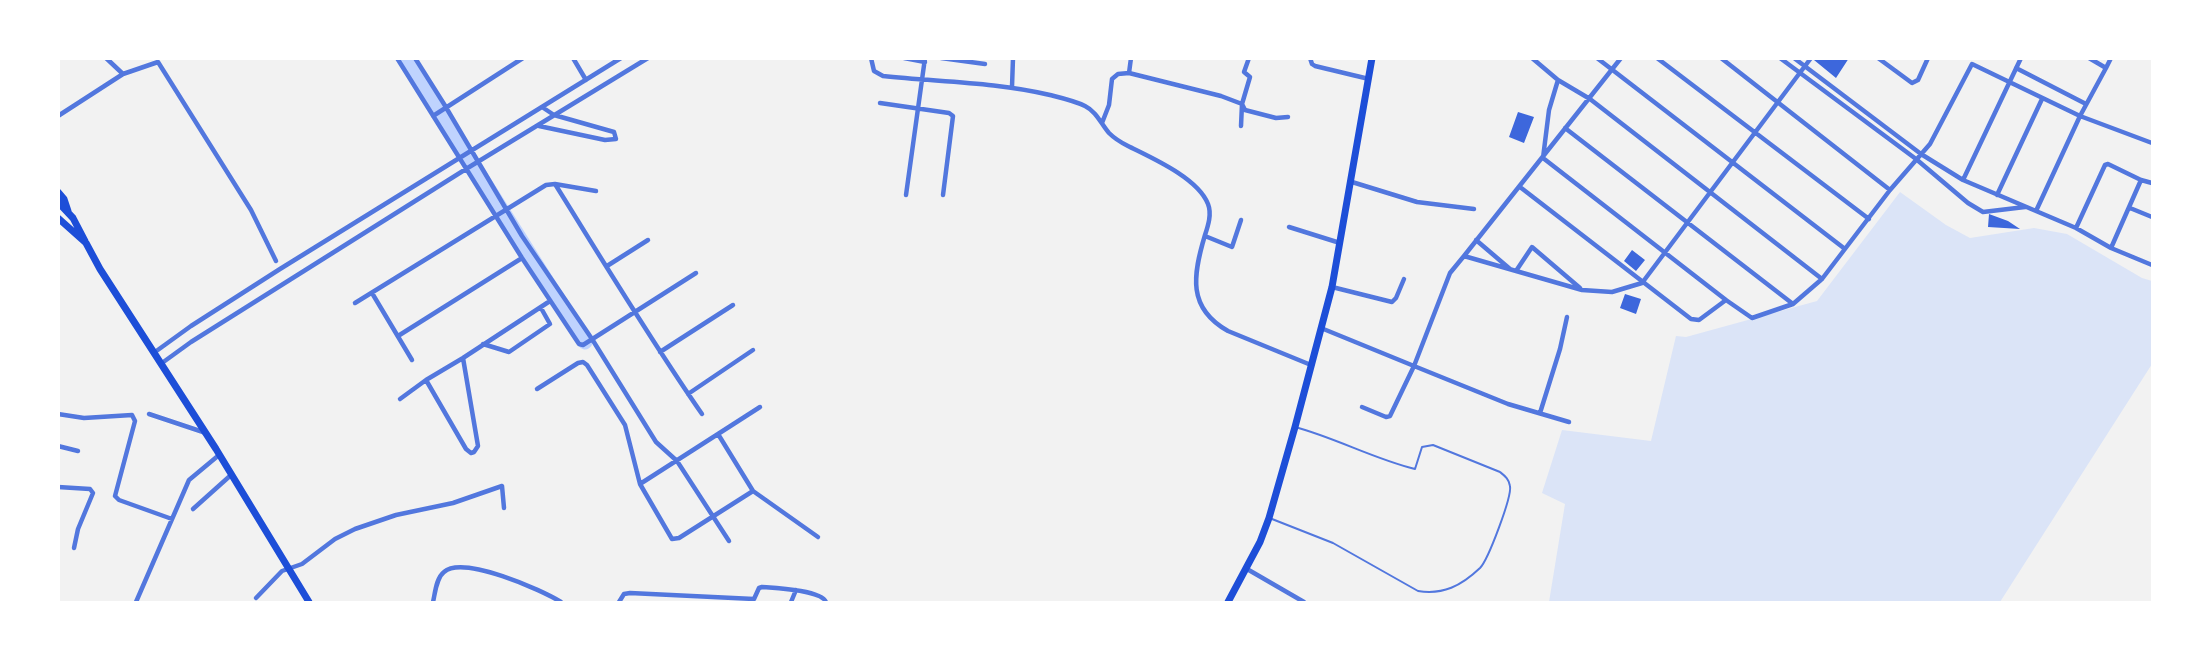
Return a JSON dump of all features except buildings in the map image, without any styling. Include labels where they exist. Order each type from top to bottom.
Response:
[{"type":"main road","points":[[1228,603],[1247,569],[1269,518],[1332,287],[1372,58]]},
{"type":"main road","points":[[58,192],[64,199],[100,268],[206,433],[308,602]]},
{"type":"main road","points":[[58,202],[69,212]]},
{"type":"main road","points":[[58,218],[86,243]]},
{"type":"street","points":[[106,58],[123,74]]},
{"type":"street","points":[[397,58],[461,158],[472,165],[504,209],[592,339],[656,442],[677,461],[729,541]]},
{"type":"street","points":[[415,58],[470,152],[472,165],[495,215],[577,342],[583,345],[696,273]]},
{"type":"street","points":[[434,115],[523,58]]},
{"type":"street","points":[[573,58],[586,80]]},
{"type":"street","points":[[155,352],[191,326],[621,58]]},
{"type":"street","points":[[162,363],[193,341],[472,165],[648,58]]},
{"type":"street","points":[[871,58],[874,71],[878,74],[1012,87],[1084,105],[1090,109],[1110,134],[1170,168],[1197,188],[1209,206],[1208,226],[1199,261],[1196,291],[1198,300],[1215,324],[1311,365]]},
{"type":"street","points":[[904,58],[925,60],[906,195]]},
{"type":"street","points":[[941,58],[985,64]]},
{"type":"street","points":[[1012,87],[1013,58]]},
{"type":"street","points":[[1128,73],[1131,58]]},
{"type":"street","points":[[1240,126],[1242,104],[1250,78],[1244,72],[1249,58]]},
{"type":"street","points":[[1310,58],[1315,66],[1369,79]]},
{"type":"street","points":[[1532,58],[1558,80],[1590,99],[1822,279]]},
{"type":"street","points":[[1598,58],[1845,249]]},
{"type":"street","points":[[1362,407],[1386,417],[1390,416],[1414,366],[1450,273],[1621,58]]},
{"type":"street","points":[[1657,58],[1869,219]]},
{"type":"street","points":[[1721,58],[1890,190]]},
{"type":"street","points":[[1780,58],[1916,159],[1968,203],[1983,212],[2026,207]]},
{"type":"street","points":[[1794,58],[1921,154],[1963,180],[2076,228],[2111,248],[2152,265]]},
{"type":"street","points":[[1464,256],[1582,290],[1612,292],[1642,283],[1806,68],[1811,58]]},
{"type":"street","points":[[1878,58],[1912,83],[1918,80],[1928,58]]},
{"type":"street","points":[[1963,180],[2021,58]]},
{"type":"street","points":[[2089,58],[2106,68]]},
{"type":"street","points":[[2037,211],[2080,116],[2111,58]]},
{"type":"street","points":[[58,116],[123,74],[158,62],[181,102],[251,210],[276,261]]},
{"type":"street","points":[[1543,158],[1726,300],[1750,317],[1755,317],[1793,304],[1822,279],[1890,190],[1930,144],[1971,65],[2012,75],[2086,104]]},
{"type":"street","points":[[1102,123],[1109,105],[1109,87],[1114,75],[1128,73],[1212,94],[1242,104],[1245,110],[1276,118],[1288,117]]},
{"type":"street","points":[[2012,75],[2042,99],[2152,143]]},
{"type":"street","points":[[1543,158],[1547,121],[1558,80]]},
{"type":"street","points":[[1997,195],[2042,99]]},
{"type":"street","points":[[880,103],[949,113],[953,116],[943,195]]},
{"type":"street","points":[[538,126],[605,140],[616,139],[614,132],[554,115],[542,107]]},
{"type":"street","points":[[1566,128],[1793,304]]},
{"type":"street","points":[[2076,228],[2105,165],[2108,164],[2152,183]]},
{"type":"street","points":[[2111,248],[2141,180]]},
{"type":"street","points":[[1352,182],[1417,201],[1474,209]]},
{"type":"street","points":[[555,184],[634,313],[702,414]]},
{"type":"street","points":[[355,303],[546,185],[555,184],[596,192]]},
{"type":"street","points":[[1520,187],[1693,320],[1699,320],[1726,300]]},
{"type":"street","points":[[2130,208],[2152,217]]},
{"type":"street","points":[[1205,236],[1232,247],[1241,220]]},
{"type":"street","points":[[1289,227],[1340,243]]},
{"type":"street","points":[[607,266],[648,240]]},
{"type":"street","points":[[1476,240],[1514,271]]},
{"type":"street","points":[[1514,271],[1533,247],[1582,290]]},
{"type":"street","points":[[398,336],[522,258]]},
{"type":"street","points":[[1332,287],[1392,302],[1404,279]]},
{"type":"street","points":[[372,293],[412,360]]},
{"type":"street","points":[[400,399],[550,301]]},
{"type":"street","points":[[660,352],[733,305]]},
{"type":"street","points":[[483,344],[509,352],[525,343],[550,324],[541,308]]},
{"type":"street","points":[[1540,413],[1560,349],[1567,317]]},
{"type":"street","points":[[1321,328],[1489,396],[1569,422]]},
{"type":"street","points":[[688,394],[753,350]]},
{"type":"street","points":[[426,380],[466,449],[471,453],[474,452],[478,446],[463,358]]},
{"type":"street","points":[[537,389],[578,363],[585,363],[625,425],[640,484],[672,539],[679,538],[753,491]]},
{"type":"street","points":[[640,484],[760,407]]},
{"type":"street","points":[[58,414],[84,417],[132,415],[135,421],[115,496],[119,500],[172,519]]},
{"type":"street","points":[[149,414],[206,433]]},
{"type":"street","points":[[718,434],[753,491],[818,537]]},
{"type":"street","points":[[58,446],[78,451]]},
{"type":"street","points":[[136,603],[193,476],[219,455]]},
{"type":"street","points":[[193,509],[231,475]]},
{"type":"street","points":[[256,598],[275,578],[289,568],[302,564],[335,539],[355,529],[396,515],[453,503],[502,486],[504,508]]},
{"type":"street","points":[[58,487],[90,489],[93,493],[78,529],[74,548]]},
{"type":"street","points":[[433,603],[441,574],[450,568],[460,567],[498,575],[548,594],[561,603]]},
{"type":"street","points":[[1247,569],[1304,603]]},
{"type":"street","points":[[619,603],[624,594],[630,592],[753,601],[759,588],[762,587],[796,590],[822,597],[826,603]]},
{"type":"street","points":[[790,603],[796,590]]},
{"type":"lane","points":[[1269,518],[1333,543],[1418,591],[1444,592],[1480,568],[1487,558],[1510,494],[1507,477],[1500,472],[1433,445],[1422,447],[1415,469],[1386,462],[1326,435],[1295,427]]},
{"type":"shaded area","points":[[1900,192],[1946,225],[1970,238],[2034,228],[2067,234],[2142,278],[2152,281],[2152,364],[2000,602],[1549,602],[1565,504],[1542,493],[1562,430],[1651,441],[1676,336],[1686,337],[1817,301]]},
{"type":"waterway","points":[[406,58],[585,342]]}]
